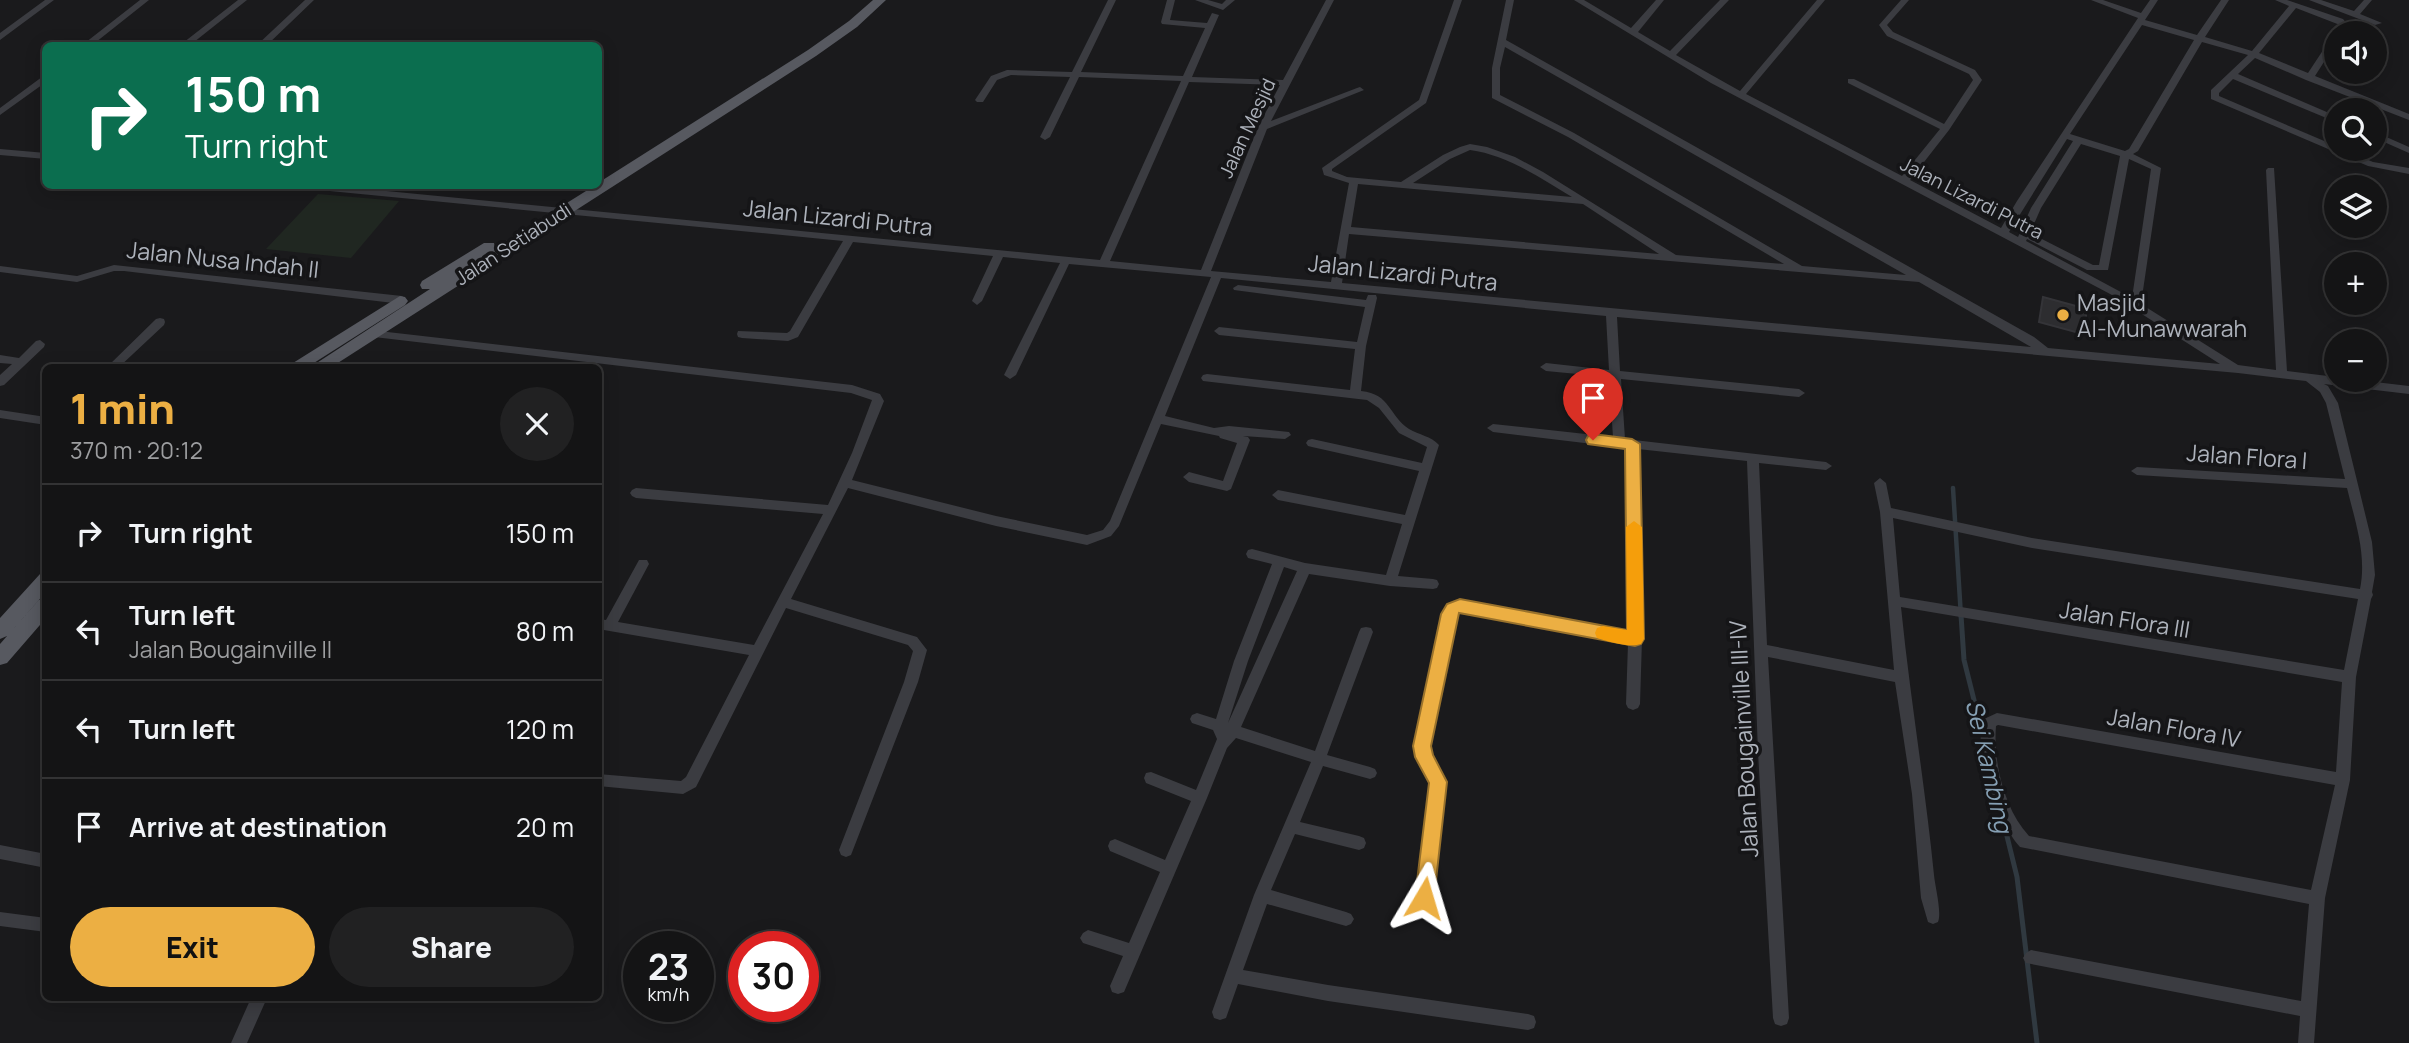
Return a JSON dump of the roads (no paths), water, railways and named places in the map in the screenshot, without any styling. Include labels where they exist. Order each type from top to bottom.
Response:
[{"type":"main road","points":[[602,173],[783,60],[864,0]]},
{"type":"main road","name":"Jalan Setiabudi","points":[[602,188],[812,53],[853,24],[880,0]]},
{"type":"main road","name":"Jalan Setiabudi","points":[[299,364],[579,189]]},
{"type":"main road","name":"Jalan Setiabudi","points":[[324,364],[600,189]]},
{"type":"main road","points":[[0,631],[42,584]]},
{"type":"main road","points":[[0,657],[42,610]]},
{"type":"street","points":[[0,37],[50,0]]},
{"type":"street","points":[[90,42],[145,0]]},
{"type":"street","points":[[188,42],[243,0]]},
{"type":"street","points":[[264,42],[310,0]]},
{"type":"street","points":[[1045,137],[1112,0]]},
{"type":"street","points":[[1171,0],[1165,22],[1210,26]]},
{"type":"street","points":[[1199,0],[1221,7],[1226,7],[1231,0]]},
{"type":"street","name":"Jalan Mesjid","points":[[1203,274],[1263,127],[1329,0]]},
{"type":"street","points":[[1458,0],[1423,101],[1326,170],[1334,178],[1354,181],[1581,201]]},
{"type":"street","points":[[1510,0],[1501,41],[1495,96],[1571,135],[1804,271]]},
{"type":"street","name":"Jalan Lizardi Putra","points":[[1578,0],[1741,95],[1903,182],[2003,234],[2023,238],[2238,369]]},
{"type":"street","points":[[1632,33],[1660,0]]},
{"type":"street","points":[[1671,55],[1725,0]]},
{"type":"street","points":[[1741,95],[1821,0]]},
{"type":"street","points":[[1903,182],[1946,128],[1978,80],[1972,72],[1890,34],[1885,29],[1883,25],[1886,20],[1905,0]]},
{"type":"street","points":[[2095,0],[2199,39],[2255,54],[2409,117]]},
{"type":"street","points":[[2003,234],[2154,0]]},
{"type":"street","points":[[2079,140],[2036,208],[2023,238],[2091,268],[2104,268],[2130,156],[2225,0]]},
{"type":"street","points":[[2313,0],[2372,21]]},
{"type":"street","points":[[2355,15],[2368,0]]},
{"type":"street","points":[[2338,21],[2287,2],[2255,54],[2214,92],[2214,97],[2371,164],[2409,171]]},
{"type":"street","points":[[1103,264],[1215,15]]},
{"type":"street","points":[[1501,41],[2031,341],[2044,351]]},
{"type":"street","points":[[2309,78],[2324,56]]},
{"type":"street","points":[[980,100],[994,78],[1003,73],[1287,83]]},
{"type":"street","points":[[2234,76],[2324,114]]},
{"type":"street","points":[[0,112],[42,80]]},
{"type":"street","points":[[1851,81],[1946,128]]},
{"type":"street","points":[[1263,127],[1360,90]]},
{"type":"street","points":[[2066,136],[2130,156],[2156,168],[2133,303]]},
{"type":"street","points":[[2387,140],[2409,150]]},
{"type":"street","points":[[1405,184],[1463,149],[1475,147],[1508,156],[1675,259]]},
{"type":"street","points":[[0,152],[42,156]]},
{"type":"street","points":[[2271,170],[2282,375]]},
{"type":"street","points":[[1336,286],[1354,181]]},
{"type":"street","name":"Jalan Lizardi Putra","points":[[339,189],[1611,313],[2238,369],[2409,390]]},
{"type":"street","points":[[2022,201],[2036,208]]},
{"type":"street","points":[[1345,230],[1918,279]]},
{"type":"street","points":[[742,334],[788,337],[794,334],[849,240]]},
{"type":"street","points":[[1045,258],[1051,245]]},
{"type":"street","points":[[977,301],[999,254]]},
{"type":"street","points":[[1010,375],[1066,260]]},
{"type":"street","name":"Jalan Nusa Indah II","points":[[0,268],[77,279],[114,268],[124,268],[402,300]]},
{"type":"street","points":[[847,483],[996,521],[1087,540],[1107,533],[1115,523],[1217,275]]},
{"type":"street","points":[[1238,288],[1371,304]]},
{"type":"street","points":[[1355,394],[1361,346],[1373,290]]},
{"type":"street","points":[[1611,313],[1614,374],[1625,443],[1635,639],[1633,704]]},
{"type":"street","points":[[115,364],[160,321]]},
{"type":"street","points":[[1219,331],[1361,346]]},
{"type":"street","points":[[374,333],[869,393],[878,401],[847,483],[783,602],[696,776],[683,789],[602,780]]},
{"type":"street","points":[[0,382],[40,344]]},
{"type":"street","points":[[0,359],[22,362]]},
{"type":"street","points":[[1546,367],[1799,393]]},
{"type":"street","points":[[1207,378],[1355,394],[1380,400],[1404,432],[1433,445],[1390,581]]},
{"type":"street","points":[[2305,378],[2324,389],[2332,403],[2366,542],[2367,595],[2349,677],[2343,780],[2317,898],[2306,1043]]},
{"type":"street","points":[[0,414],[42,420]]},
{"type":"street","points":[[1157,419],[1244,440],[1227,486],[1189,478]]},
{"type":"street","points":[[1493,428],[1826,466]]},
{"type":"street","points":[[1214,432],[1229,429],[1285,435]]},
{"type":"street","points":[[1312,443],[1426,468]]},
{"type":"street","name":"Jalan Bougainville III-IV","points":[[1753,458],[1765,752],[1781,1018]]},
{"type":"street","name":"Jalan Flora I","points":[[2137,471],[2353,485]]},
{"type":"street","points":[[1880,483],[1886,512],[1901,677],[1916,768],[1933,917]]},
{"type":"street","points":[[636,493],[831,510]]},
{"type":"street","points":[[1278,495],[1410,521]]},
{"type":"street","points":[[1886,512],[2032,543],[2367,595]]},
{"type":"street","points":[[1252,554],[1305,568],[1390,581],[1433,584]]},
{"type":"street","points":[[1226,729],[1241,661],[1280,561]]},
{"type":"street","points":[[643,564],[604,625],[758,651]]},
{"type":"street","points":[[1118,986],[1200,798],[1226,729],[1305,568]]},
{"type":"street","name":"Jalan Flora III","points":[[1894,601],[2349,677]]},
{"type":"street","points":[[783,602],[912,641],[920,650],[914,674],[846,850]]},
{"type":"street","points":[[1424,898],[1438,782],[1424,757],[1422,746],[1449,614],[1453,608],[1460,606],[1635,639]]},
{"type":"street","points":[[1220,1012],[1262,895],[1366,632]]},
{"type":"street","points":[[1762,650],[1901,677]]},
{"type":"street","points":[[1197,719],[1318,759],[1370,772]]},
{"type":"street","name":"Jalan Flora IV","points":[[2317,898],[2025,842],[2015,835],[2006,819],[1990,754],[1989,723],[1997,719],[2343,780]]},
{"type":"street","points":[[1151,778],[1200,798]]},
{"type":"street","points":[[1291,826],[1359,844]]},
{"type":"street","points":[[1115,846],[1169,869]]},
{"type":"street","points":[[0,852],[42,860]]},
{"type":"street","points":[[1262,895],[1346,919]]},
{"type":"street","points":[[0,919],[42,924]]},
{"type":"street","points":[[1088,937],[1133,952]]},
{"type":"street","points":[[2031,958],[2308,1010]]},
{"type":"street","points":[[1234,976],[1328,993],[1528,1022]]},
{"type":"street","points":[[239,1043],[258,1001]]},
{"type":"waterway","name":"Sei Kambing","points":[[1953,488],[1961,617]]},
{"type":"waterway","name":"Sei Kambing","points":[[1961,615],[1964,660],[1983,736]]},
{"type":"waterway","name":"Sei Kambing","points":[[2002,816],[2017,877],[2037,1043]]},
{"type":"place","name":"Masjid Al-Munawwarah","points":[[2063,315]]}]
